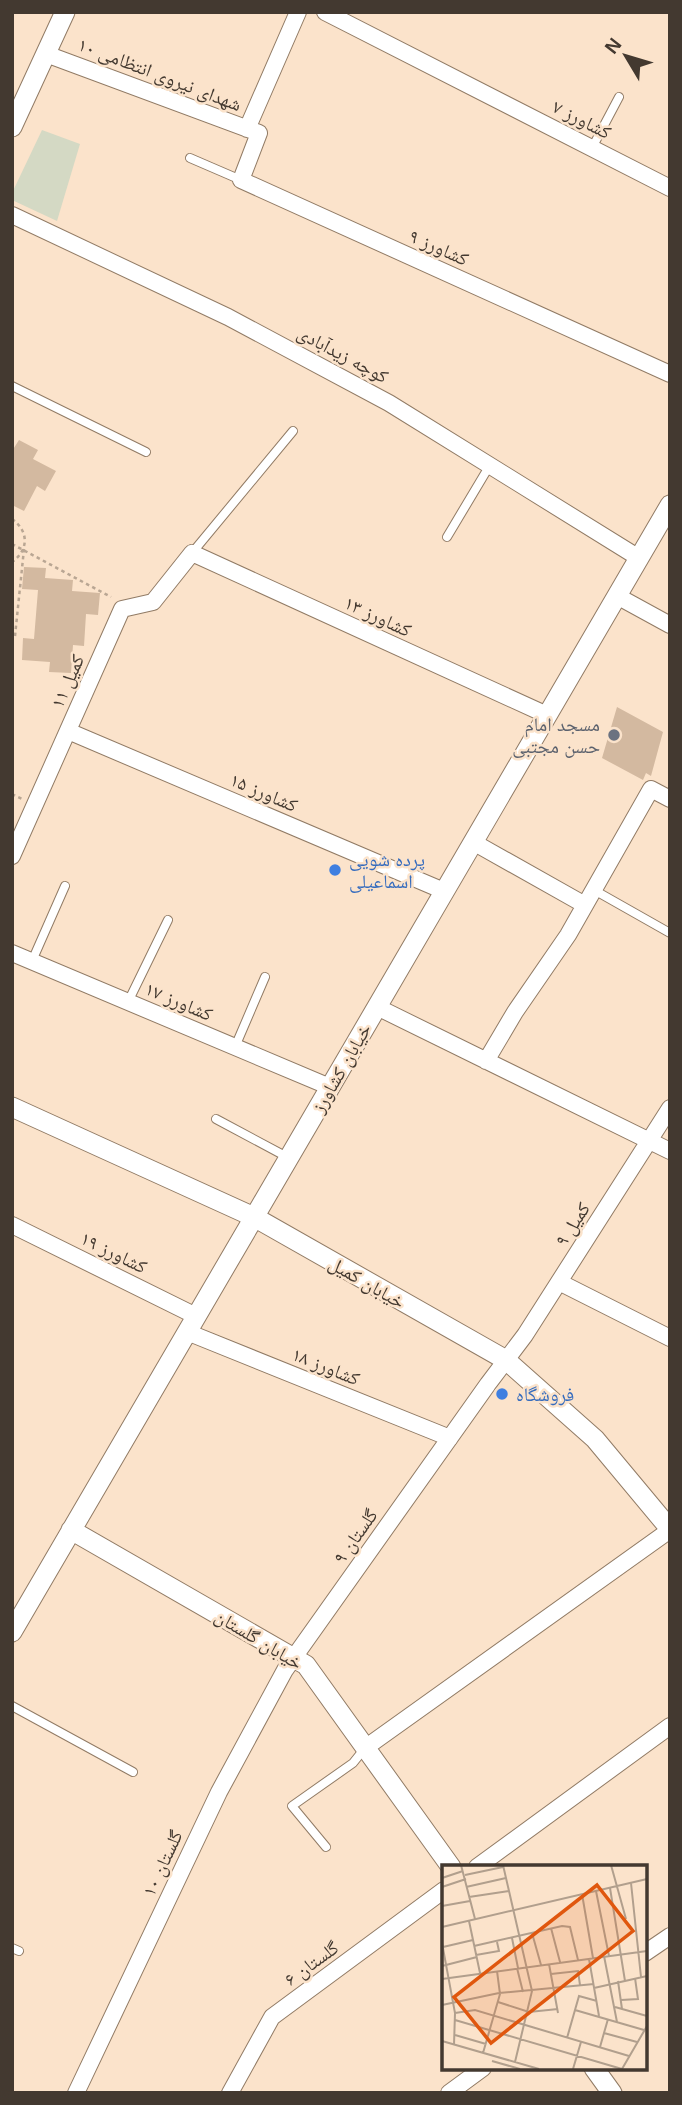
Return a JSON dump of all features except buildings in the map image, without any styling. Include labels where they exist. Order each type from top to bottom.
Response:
[{"type":"street","points":[[12,127],[65,12]]},
{"type":"street","points":[[240,180],[253,131],[298,12]]},
{"type":"street","name":"کشاورز ۷","points":[[325,12],[670,188]]},
{"type":"street","name":"شهدای نیروی انتظامی ۱۰","points":[[46,54],[253,131]]},
{"type":"street","name":"کشاورز ۹","points":[[240,180],[670,374]]},
{"type":"street","name":"کوچه زیدآبادی","points":[[12,215],[228,317],[389,403],[639,558]]},
{"type":"street","name":"خیابان کشاورز","points":[[12,1632],[670,505]]},
{"type":"street","points":[[122,609],[153,602],[192,554]]},
{"type":"street","name":"کشاورز ۱۳","points":[[192,554],[547,715]]},
{"type":"street","points":[[617,596],[670,625]]},
{"type":"street","name":"کمیل ۱۱","points":[[12,856],[122,609]]},
{"type":"street","name":"کشاورز ۱۵","points":[[68,731],[444,891]]},
{"type":"street","points":[[486,1061],[515,1012],[568,935],[651,789],[670,799]]},
{"type":"street","points":[[473,842],[589,897]]},
{"type":"street","name":"کشاورز ۱۷","points":[[12,953],[330,1087]]},
{"type":"street","points":[[377,1007],[670,1151]]},
{"type":"street","name":"خیابان کمیل","points":[[12,1107],[254,1217],[506,1360],[595,1439],[670,1529]]},
{"type":"street","name":"کمیل ۹","points":[[506,1360],[670,1108]]},
{"type":"street","name":"کشاورز ۱۹","points":[[12,1225],[192,1324]]},
{"type":"street","points":[[559,1282],[670,1338]]},
{"type":"street","name":"کشاورز ۱۸","points":[[192,1324],[450,1438]]},
{"type":"street","name":"گلستان ۹","points":[[295,1657],[506,1360]]},
{"type":"street","points":[[365,1748],[670,1529]]},
{"type":"street","name":"خیابان گلستان","points":[[72,1530],[306,1665],[449,1865]]},
{"type":"street","name":"گلستان ۱۰","points":[[76,2093],[219,1792],[285,1670],[295,1657]]},
{"type":"street","points":[[480,1865],[670,1726]]},
{"type":"street","name":"گلستان ۶","points":[[230,2093],[272,2017],[442,1892]]},
{"type":"street","points":[[647,1953],[670,1936]]},
{"type":"street","points":[[449,2093],[480,2070]]},
{"type":"street","points":[[595,2070],[612,2093]]},
{"type":"lane","points":[[592,148],[620,97]]},
{"type":"lane","name":"کشاورز ۹","points":[[190,158],[240,180]]},
{"type":"lane","points":[[12,386],[146,452]]},
{"type":"lane","points":[[192,554],[293,431]]},
{"type":"lane","points":[[447,537],[489,465]]},
{"type":"lane","points":[[32,961],[65,886]]},
{"type":"lane","points":[[589,897],[670,933]]},
{"type":"lane","points":[[128,1002],[169,920]]},
{"type":"lane","points":[[235,1047],[265,977]]},
{"type":"lane","points":[[216,1119],[289,1158]]},
{"type":"lane","points":[[12,1706],[133,1772]]},
{"type":"lane","points":[[326,1847],[292,1806],[353,1763],[365,1748]]},
{"type":"path","points":[[12,519],[24,533],[15,636]]},
{"type":"path","points":[[12,544],[116,600],[122,609]]},
{"type":"path","points":[[12,562],[24,549]]},
{"type":"green space","points":[[42,130],[80,144],[57,221],[12,200],[12,193]]},
{"type":"place","name":"مسجد امام حسن مجتبی","points":[[614,735]]},
{"type":"place","name":"پرده شویی اسماعیلی","points":[[335,870]]},
{"type":"place","name":"فروشگاه","points":[[502,1394]]}]
